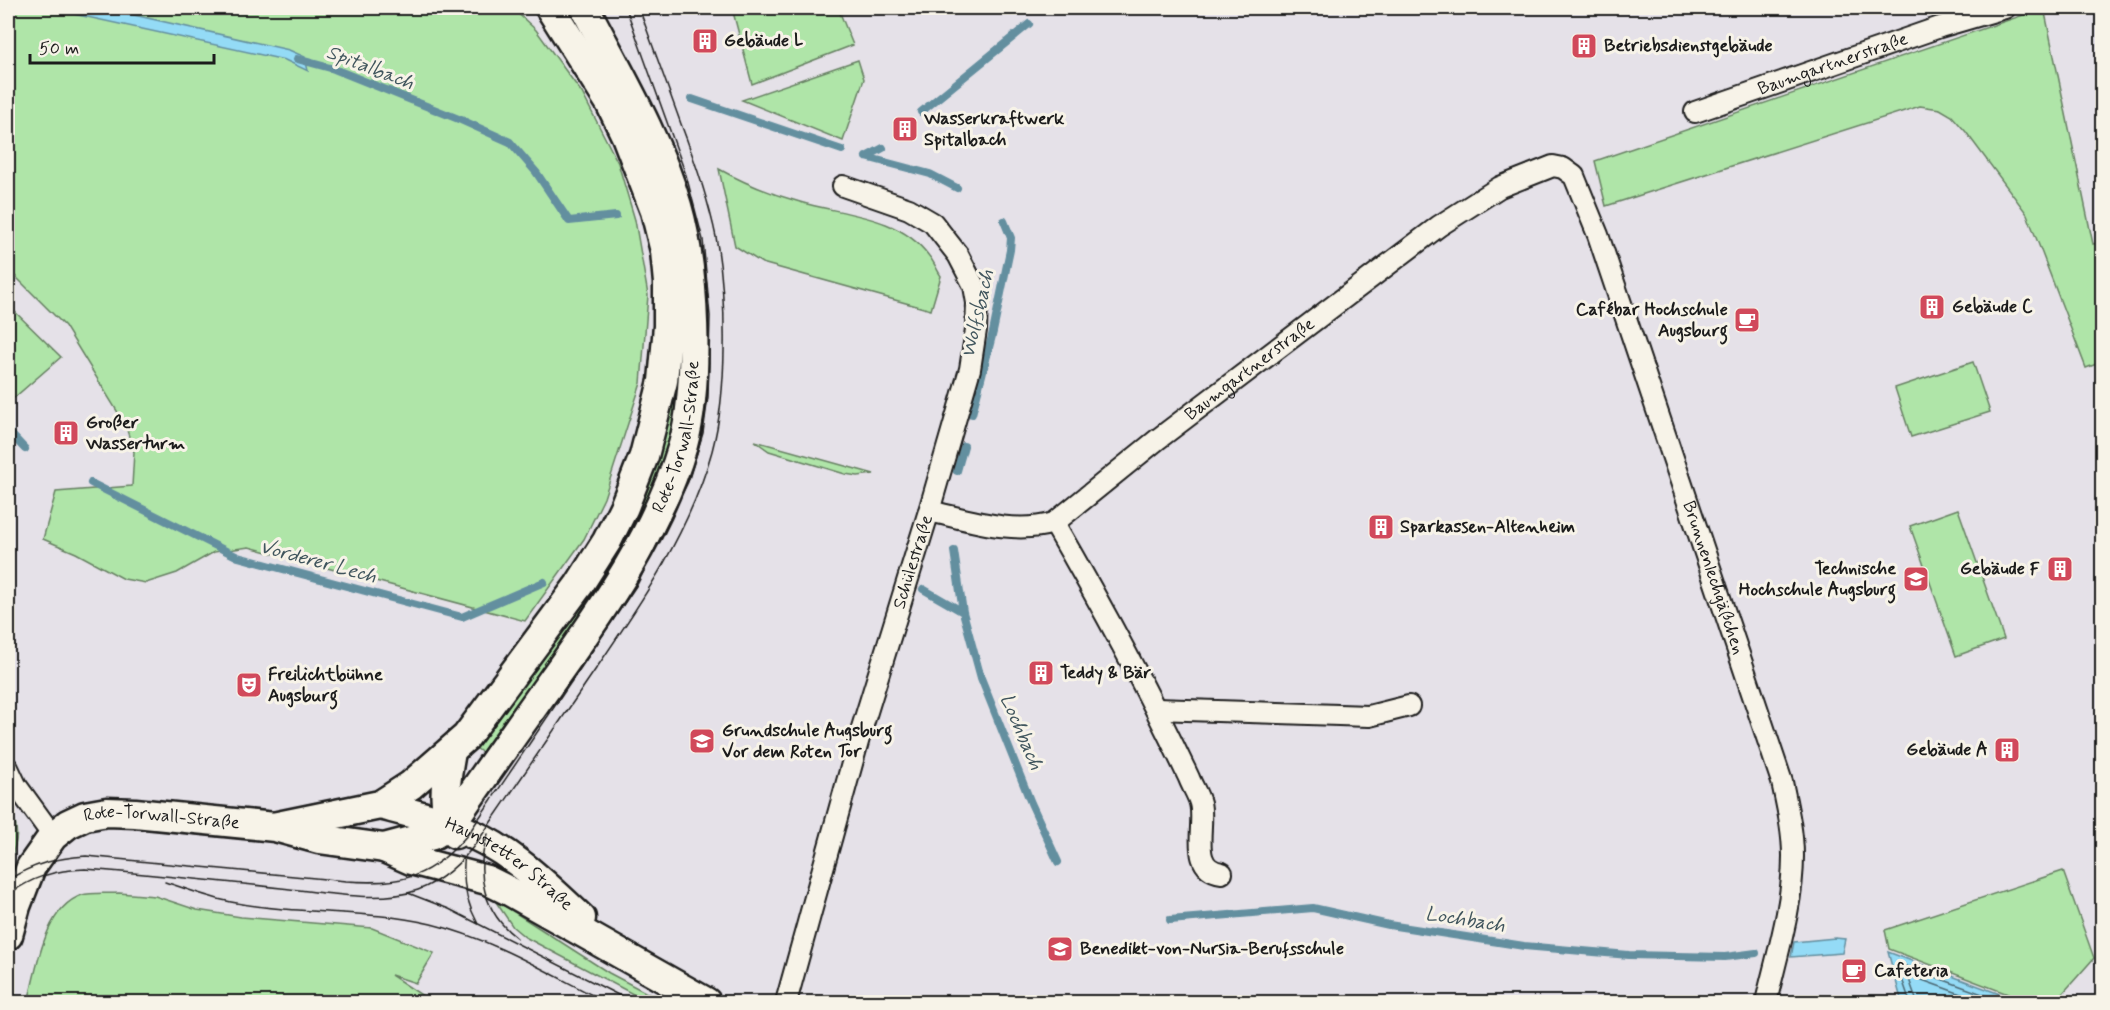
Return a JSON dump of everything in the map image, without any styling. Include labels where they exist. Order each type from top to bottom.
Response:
[{"type":"main road","name":"Rote-Torwall-Straße","points":[[275,827],[380,805],[411,784],[466,737],[536,645],[607,541],[624,507],[644,456],[663,381],[668,326],[668,283],[664,251],[655,210],[642,174],[610,104],[550,8]]},
{"type":"main road","name":"Rote-Torwall-Straße","points":[[53,836],[68,824],[85,816],[107,812],[275,827],[319,839],[384,848],[433,835],[450,825],[580,640],[644,538],[676,468],[690,409],[693,329],[690,276],[678,207],[648,130],[585,8]]},
{"type":"main road","points":[[450,825],[445,801],[451,752]]},
{"type":"main road","name":"Rote-Torwall-Straße","points":[[380,805],[450,825]]},
{"type":"main road","name":"Haunstetter Straße","points":[[450,825],[487,880]]},
{"type":"main road","name":"Haunstetter Straße","points":[[450,825],[497,847],[531,871],[615,951]]},
{"type":"main road","points":[[8,935],[31,867],[53,836]]},
{"type":"main road","name":"Haunstetter Straße","points":[[384,848],[411,860],[487,880],[530,902],[705,1002]]},
{"type":"street","name":"Baumgartnerstraße","points":[[1695,112],[1946,24],[2005,8]]},
{"type":"street","name":"Baumgartnerstraße","points":[[929,511],[1000,527],[1036,528],[1054,523],[1158,439],[1439,226],[1500,187],[1553,166],[1563,168]]},
{"type":"street","name":"Brunnenlechgäßchen","points":[[1563,168],[1574,176],[1598,235],[1782,782],[1790,820],[1793,856],[1787,911],[1766,1002]]},
{"type":"street","name":"Schülestraße","points":[[786,1002],[861,731],[970,369],[976,330],[977,303],[974,286],[958,255],[933,223],[909,209],[843,186]]},
{"type":"street","points":[[1054,523],[1156,708],[1200,803],[1201,856],[1213,872],[1222,873]]},
{"type":"street","points":[[1156,708],[1369,716],[1409,706]]},
{"type":"street","points":[[8,768],[16,785],[53,836]]},
{"type":"green space","points":[[8,8],[512,8],[536,30],[582,93],[618,163],[635,220],[648,295],[641,383],[604,498],[584,539],[525,621],[249,547],[214,552],[177,573],[146,583],[124,579],[76,553],[43,539],[56,492],[132,486],[134,452],[125,424],[65,326],[8,269]]},
{"type":"green space","points":[[732,8],[838,8],[853,45],[752,84]]},
{"type":"green space","points":[[2044,8],[2093,244],[2102,242],[2102,362],[2086,368],[2027,214],[1966,132],[1952,116],[1940,109],[1920,106],[1606,206],[1595,161]]},
{"type":"green space","points":[[858,60],[864,79],[843,141],[742,100]]},
{"type":"green space","points":[[719,169],[779,195],[870,218],[902,232],[917,242],[941,276],[931,310],[762,263],[735,246]]},
{"type":"green space","points":[[8,305],[61,357],[8,403]]},
{"type":"green space","points":[[1973,362],[1990,412],[1911,437],[1895,388]]},
{"type":"green space","points":[[676,393],[673,434],[660,472],[636,523],[596,591],[483,753],[473,746],[507,703],[673,394]]},
{"type":"green space","points":[[755,441],[874,474],[858,476],[845,474],[769,451]]},
{"type":"green space","points":[[1958,509],[2004,639],[1956,656],[1910,526]]},
{"type":"green space","points":[[11,809],[17,833],[8,869],[8,813]]},
{"type":"green space","points":[[2063,871],[2094,958],[2055,1002],[2029,1002],[1889,949],[1885,930]]},
{"type":"green space","points":[[119,893],[155,896],[197,910],[241,917],[372,928],[434,953],[416,983],[391,975],[432,1002],[28,1002],[44,941],[59,912],[69,902],[82,895]]},
{"type":"green space","points":[[494,899],[609,973],[664,1002],[648,1002],[525,937],[513,927]]},
{"type":"water","points":[[46,8],[103,8],[289,50],[305,57],[308,71],[285,60]]},
{"type":"water","points":[[1845,939],[1842,953],[1791,957],[1794,942]]},
{"type":"water","points":[[1888,952],[2021,1002],[1915,1002],[1901,999]]},
{"type":"waterway","name":"Spitalbach","points":[[921,112],[1029,24]]},
{"type":"waterway","name":"Spitalbach","points":[[297,59],[334,69],[510,142],[536,172],[569,221],[616,216]]},
{"type":"waterway","name":"Wolfsbach","points":[[692,99],[842,150]]},
{"type":"waterway","name":"Spitalbach","points":[[866,157],[883,148]]},
{"type":"waterway","name":"Wolfsbach","points":[[866,157],[930,174],[957,188]]},
{"type":"waterway","name":"Wolfsbach","points":[[972,414],[993,332],[1010,250],[1011,238],[1004,221]]},
{"type":"waterway","name":"Vorderer Lech","points":[[8,431],[25,449]]},
{"type":"waterway","name":"Wolfsbach","points":[[957,471],[964,446]]},
{"type":"waterway","name":"Vorderer Lech","points":[[91,483],[238,557],[462,617],[544,582]]},
{"type":"waterway","name":"Lochbach","points":[[954,551],[963,612],[981,678],[1031,803],[1058,862]]},
{"type":"waterway","name":"Vorderer Lech","points":[[923,589],[963,612]]},
{"type":"waterway","name":"Lochbach","points":[[1170,920],[1313,908],[1389,925],[1524,946],[1629,955],[1725,957],[1756,953]]},
{"type":"tram line","points":[[8,880],[45,863],[86,856],[346,881],[384,882],[415,875],[428,869],[442,860],[469,833],[638,583],[688,482],[703,433],[708,397],[710,316],[703,240],[686,175],[626,8]]},
{"type":"tram line","points":[[8,895],[26,883],[44,876],[85,869],[350,896],[403,894],[437,881],[460,861],[480,838],[627,623],[661,568],[702,482],[717,427],[723,373],[724,316],[716,237],[696,166],[639,8]]},
{"type":"tram line","points":[[488,834],[482,863],[485,891],[497,917],[517,938]]},
{"type":"tram line","points":[[465,855],[466,891],[478,924]]},
{"type":"tram line","points":[[165,882],[214,898],[256,906],[382,916],[431,924],[499,948],[606,1002]]},
{"type":"tram line","points":[[408,893],[449,909],[632,1002]]},
{"type":"place","name":"Gebäude L","points":[[705,41]]},
{"type":"place","name":"Betriebsdienstgebäude","points":[[1584,46]]},
{"type":"place","name":"Wasserkraftwerk Spitalbach","points":[[905,129]]},
{"type":"place","name":"Gebäude C","points":[[1932,307]]},
{"type":"place","name":"Cafébar Hochschule Augsburg","points":[[1747,320]]},
{"type":"place","name":"Großer Wasserturm","points":[[66,433]]},
{"type":"place","name":"Sparkassen-Altenheim","points":[[1381,527]]},
{"type":"place","name":"Gebäude F","points":[[2060,569]]},
{"type":"place","name":"Technische Hochschule Augsburg","points":[[1916,579]]},
{"type":"place","name":"Teddy & Bär","points":[[1041,673]]},
{"type":"place","name":"Freilichtbühne Augsburg","points":[[249,685]]},
{"type":"place","name":"Grundschule Augsburg Vor dem Roten Tor","points":[[702,741]]},
{"type":"place","name":"Gebäude A","points":[[2007,750]]},
{"type":"place","name":"Benedikt-von-Nursia-Berufsschule","points":[[1060,949]]},
{"type":"place","name":"Cafeteria","points":[[1854,971]]}]
